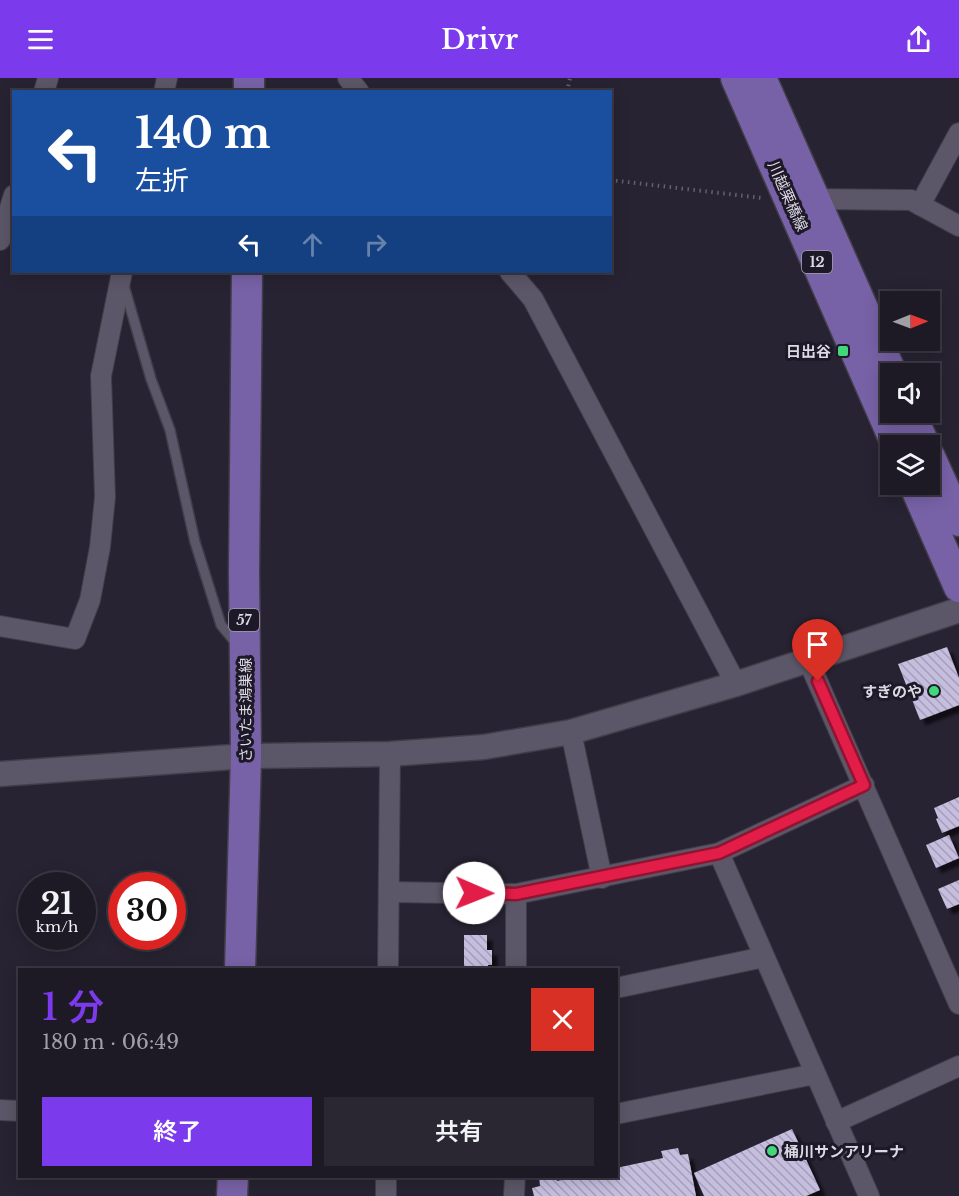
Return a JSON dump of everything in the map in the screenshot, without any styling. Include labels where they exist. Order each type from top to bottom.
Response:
[{"type":"main road","name":"川越栗橋線","points":[[736,78],[886,363]]},
{"type":"main road","name":"川越栗橋線","points":[[761,78],[802,200],[893,435]]},
{"type":"main road","name":"さいたま鴻巣線","points":[[240,968],[246,756],[243,572],[247,273]]},
{"type":"main road","points":[[940,479],[959,521]]},
{"type":"main road","points":[[919,495],[959,587]]},
{"type":"main road","points":[[232,1196],[233,1178]]},
{"type":"street","points":[[348,78],[357,90]]},
{"type":"street","points":[[920,205],[959,134]]},
{"type":"street","points":[[802,200],[910,200],[959,226]]},
{"type":"street","points":[[0,240],[12,201]]},
{"type":"street","points":[[0,626],[75,639],[90,600],[100,547],[105,497],[101,376],[121,273]]},
{"type":"street","points":[[511,273],[533,299],[736,684]]},
{"type":"street","points":[[0,774],[246,756],[390,754],[484,747],[571,732],[736,684],[959,610]]},
{"type":"street","points":[[808,660],[959,1004]]},
{"type":"street","points":[[571,732],[602,878]]},
{"type":"street","points":[[388,968],[390,754]]},
{"type":"street","points":[[389,892],[516,894],[719,853],[864,785]]},
{"type":"street","points":[[719,853],[870,1196]]},
{"type":"street","points":[[516,894],[516,968]]},
{"type":"street","points":[[618,988],[764,957]]},
{"type":"street","points":[[836,1122],[959,1066]]},
{"type":"street","points":[[618,1114],[815,1074]]},
{"type":"street","points":[[0,1110],[18,1111]]},
{"type":"street","points":[[386,1178],[386,1196]]},
{"type":"street","points":[[514,1196],[515,1178]]},
{"type":"lane","points":[[121,273],[151,379],[170,430],[195,542],[221,625],[245,653]]},
{"type":"path","points":[[612,180],[802,200]]},
{"type":"building","name":"すぎのや","points":[[947,647],[959,678],[959,705],[920,720],[898,664]]},
{"type":"building","points":[[959,797],[959,826],[942,833],[934,808]]},
{"type":"building","points":[[949,835],[959,858],[936,868],[926,845]]},
{"type":"building","points":[[959,880],[959,904],[947,909],[938,889]]},
{"type":"building","points":[[464,935],[487,935],[487,950],[492,950],[492,965],[488,965],[488,968],[464,968]]},
{"type":"building","name":"桶川サンアリーナ","points":[[792,1129],[820,1190],[806,1196],[704,1196],[694,1173]]},
{"type":"building","points":[[678,1148],[680,1155],[688,1154],[696,1196],[534,1196],[532,1188],[540,1186],[539,1178],[556,1178],[557,1181],[571,1178],[618,1178],[618,1168],[663,1158],[661,1151]]},
{"type":"place","name":"日出谷","points":[[843,351]]},
{"type":"place","name":"すぎのや","points":[[934,691]]},
{"type":"place","name":"桶川サンアリーナ","points":[[772,1151]]},
{"type":"route","points":[[474,893],[516,894],[719,853],[864,785],[818,681]]}]
